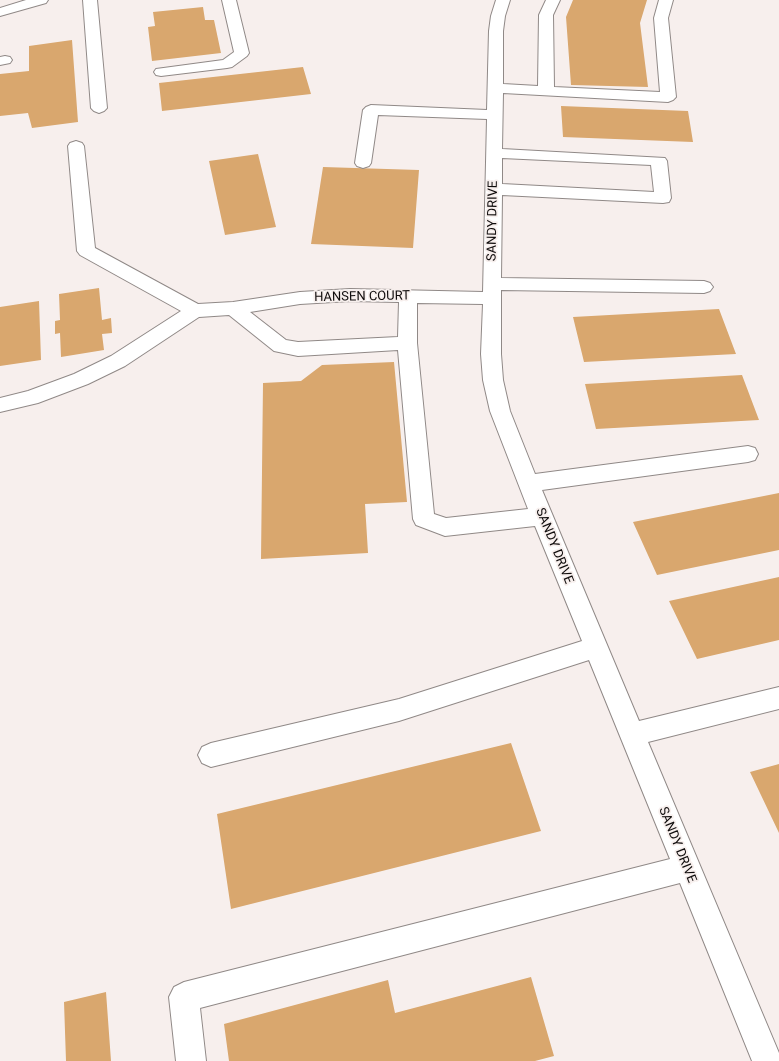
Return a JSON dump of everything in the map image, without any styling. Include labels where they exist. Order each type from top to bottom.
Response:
[{"type":"street","points":[[0,12],[41,0]]},
{"type":"street","points":[[90,0],[99,108]]},
{"type":"street","points":[[161,72],[227,64],[242,53],[229,0]]},
{"type":"street","name":"SANDY DRIVE","points":[[503,0],[498,16],[496,31],[491,354],[500,411],[528,483],[766,1061]]},
{"type":"street","points":[[546,91],[546,15],[553,0]]},
{"type":"street","points":[[495,88],[668,98],[661,18],[666,0]]},
{"type":"street","points":[[363,163],[371,110],[495,115]]},
{"type":"street","points":[[0,405],[31,398],[81,379],[118,361],[195,311],[86,251],[76,146]]},
{"type":"street","points":[[494,153],[659,161],[663,198],[494,189]]},
{"type":"street","name":"HANSEN COURT","points":[[195,311],[233,308],[300,298],[408,296],[492,291],[704,287]]},
{"type":"street","points":[[408,296],[407,343],[424,519],[445,527],[542,516]]},
{"type":"street","points":[[233,308],[281,346],[298,348],[407,343]]},
{"type":"street","points":[[528,483],[748,454]]},
{"type":"street","points":[[211,754],[399,710],[596,647]]},
{"type":"street","points":[[632,734],[779,698]]},
{"type":"street","points":[[191,1061],[184,997],[687,868]]},
{"type":"building","points":[[573,0],[647,0],[640,23],[648,87],[571,85],[566,17]]},
{"type":"building","points":[[203,7],[205,20],[214,20],[221,53],[152,61],[148,27],[155,26],[153,12]]},
{"type":"building","points":[[72,40],[78,122],[32,128],[28,113],[0,116],[0,74],[29,71],[29,46]]},
{"type":"building","points":[[303,67],[311,94],[162,111],[159,83]]},
{"type":"building","points":[[561,106],[688,111],[693,142],[563,137]]},
{"type":"building","points":[[258,154],[276,227],[225,235],[209,161]]},
{"type":"building","points":[[323,167],[419,170],[413,248],[311,244]]},
{"type":"building","points":[[99,288],[102,320],[111,318],[112,333],[102,334],[104,350],[61,357],[60,333],[55,334],[55,321],[60,320],[59,294]]},
{"type":"building","points":[[39,301],[41,360],[0,366],[0,307]]},
{"type":"building","points":[[719,309],[736,354],[584,362],[573,317]]},
{"type":"building","points":[[394,362],[407,502],[365,504],[368,553],[261,559],[263,383],[301,381],[322,365]]},
{"type":"building","points":[[742,375],[759,420],[596,429],[585,384]]},
{"type":"building","points":[[779,493],[779,550],[657,575],[633,522]]},
{"type":"building","points":[[779,577],[779,640],[697,659],[669,601]]},
{"type":"building","points":[[511,743],[541,831],[231,909],[217,814]]},
{"type":"building","points":[[779,764],[779,833],[750,772]]},
{"type":"building","points":[[531,977],[554,1056],[535,1061],[229,1061],[224,1024],[388,980],[395,1013]]},
{"type":"building","points":[[106,992],[111,1061],[66,1061],[64,1002]]}]
